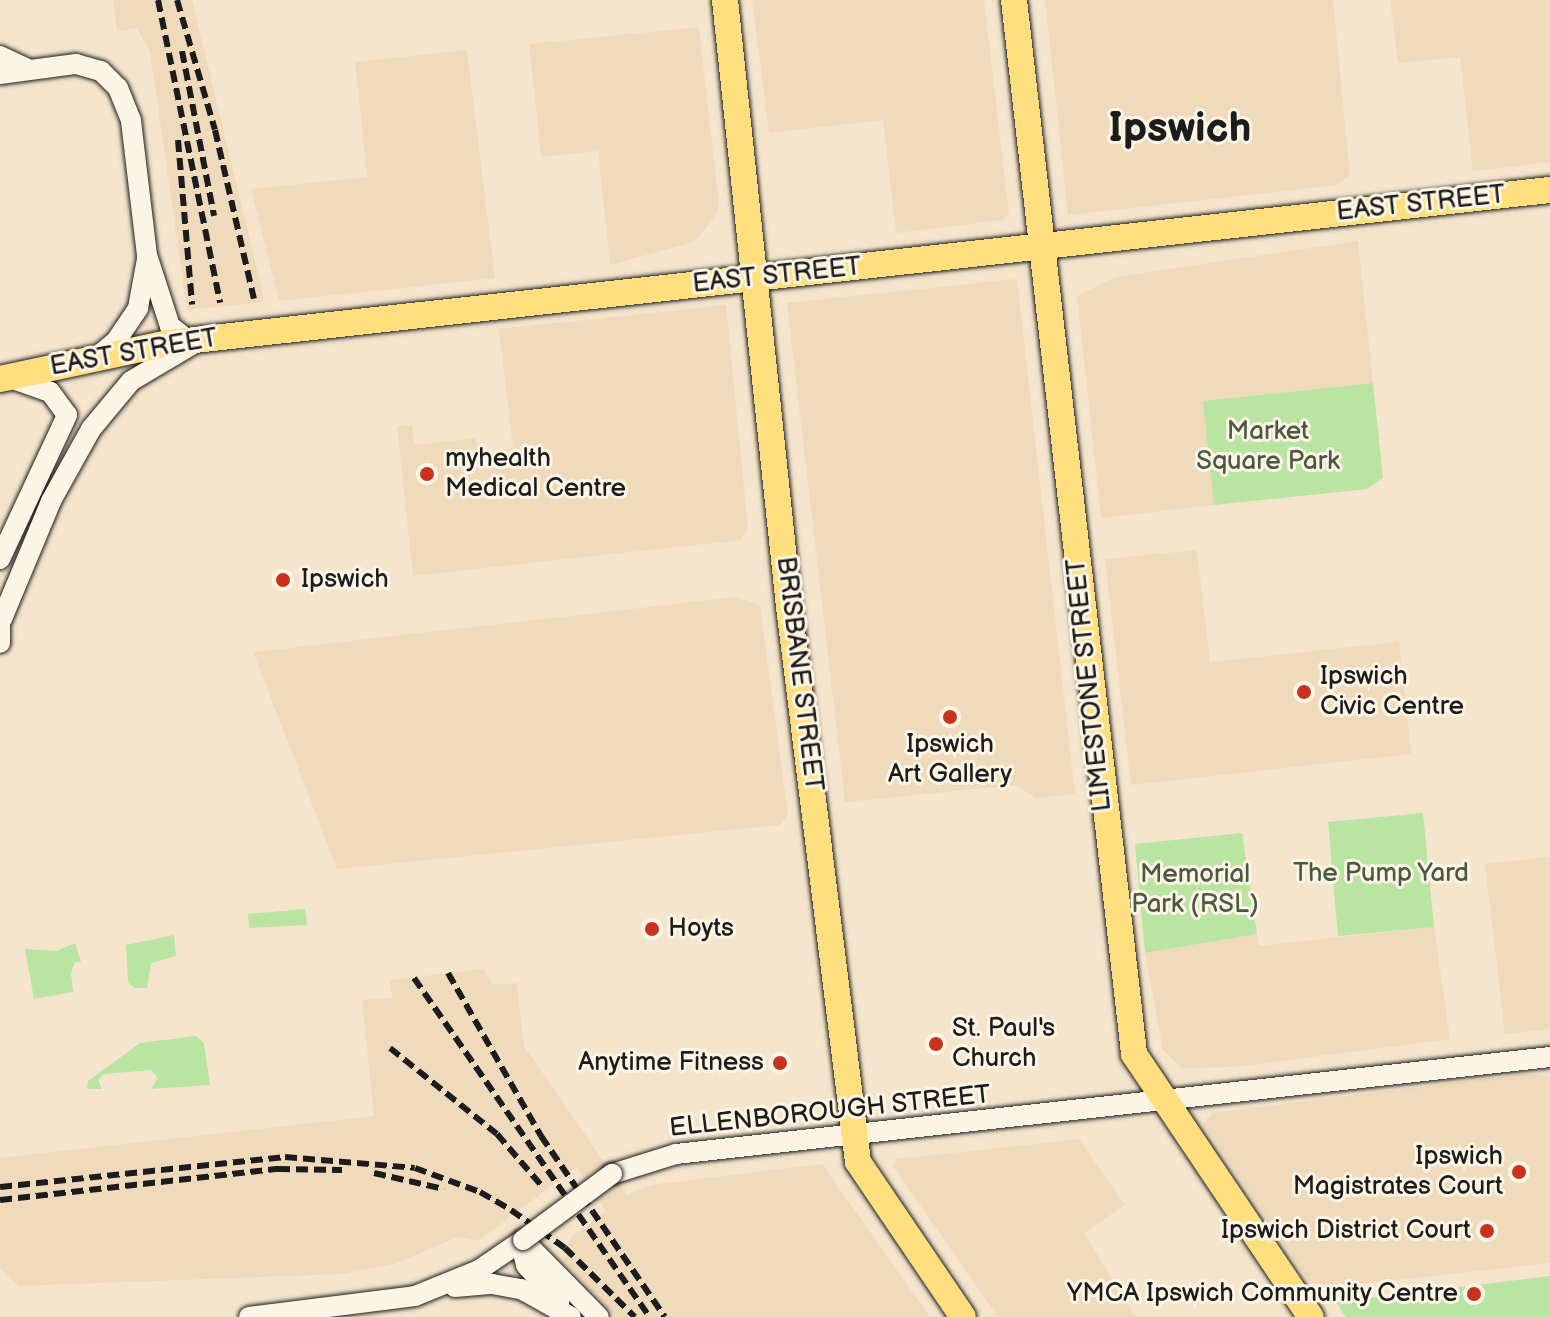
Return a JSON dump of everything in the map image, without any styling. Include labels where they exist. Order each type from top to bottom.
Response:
[{"type":"main road","name":"BRISBANE STREET","points":[[725,0],[754,279],[858,1162],[963,1317]]},
{"type":"main road","name":"LIMESTONE STREET","points":[[1014,0],[1126,1016],[1134,1054],[1311,1317]]},
{"type":"main road","name":"EAST STREET","points":[[4,378],[97,357],[195,340],[1550,190]]},
{"type":"street","points":[[0,56],[26,68]]},
{"type":"street","points":[[0,74],[26,68],[84,65],[101,71],[118,88],[131,121],[147,255],[170,326],[195,340],[131,381],[91,429],[51,501],[1,616],[0,643]]},
{"type":"street","points":[[97,357],[116,341],[138,308],[147,255]]},
{"type":"street","points":[[0,559],[67,415],[50,392],[4,378]]},
{"type":"street","name":"ELLENBOROUGH STREET","points":[[249,1317],[384,1302],[432,1291],[523,1247],[612,1174],[676,1154],[1550,1057]]},
{"type":"street","points":[[523,1247],[526,1265],[571,1317]]},
{"type":"street","points":[[523,1247],[599,1317]]},
{"type":"street","points":[[432,1291],[480,1284],[515,1287],[571,1317]]},
{"type":"shaded area","points":[[113,0],[192,0],[265,302],[187,310],[150,52],[137,28],[117,31]]},
{"type":"shaded area","points":[[752,0],[984,0],[1009,214],[1002,220],[896,233],[883,120],[769,133]]},
{"type":"shaded area","points":[[1045,0],[1333,0],[1350,175],[1336,185],[1068,215]]},
{"type":"shaded area","points":[[1390,0],[1550,0],[1550,162],[1473,171],[1460,57],[1398,63]]},
{"type":"shaded area","points":[[699,27],[719,204],[715,217],[694,242],[610,265],[598,151],[541,157],[529,44]]},
{"type":"shaded area","points":[[467,50],[495,278],[279,301],[251,189],[367,177],[355,62]]},
{"type":"shaded area","points":[[1358,241],[1373,383],[1204,401],[1214,505],[1101,518],[1077,296],[1115,277]]},
{"type":"shaded area","points":[[1017,279],[1075,794],[1036,798],[1016,785],[845,802],[787,303]]},
{"type":"shaded area","points":[[726,305],[748,528],[741,540],[413,576],[397,427],[412,425],[415,445],[476,438],[479,453],[513,448],[499,329]]},
{"type":"shaded area","points":[[1197,550],[1210,662],[1399,642],[1411,754],[1131,785],[1105,559]]},
{"type":"shaded area","points":[[737,597],[760,605],[788,815],[780,825],[337,869],[253,652]]},
{"type":"shaded area","points":[[1550,857],[1550,1029],[1505,1034],[1485,864]]},
{"type":"shaded area","points":[[1434,927],[1450,1039],[1235,1067],[1181,1068],[1163,1050],[1145,953],[1257,934],[1259,946]]},
{"type":"shaded area","points":[[484,969],[493,985],[517,983],[524,1046],[627,1195],[651,1185],[822,1164],[930,1317],[616,1317],[564,1261],[570,1238],[606,1211],[577,1167],[478,1241],[458,1237],[395,1264],[343,1274],[19,1286],[0,1269],[0,1158],[374,1116],[362,1000],[392,998],[390,980]]},
{"type":"shaded area","points":[[1524,1074],[1550,1076],[1550,1263],[1333,1287],[1309,1282],[1203,1124],[1213,1113]]},
{"type":"shaded area","points":[[1079,1139],[1125,1205],[1084,1233],[1136,1317],[998,1317],[893,1166],[897,1159]]},
{"type":"green space","name":"Market Square Park","points":[[1373,383],[1383,478],[1367,489],[1214,505],[1203,401]]},
{"type":"green space","name":"The Pump Yard","points":[[1423,813],[1434,927],[1338,936],[1328,822]]},
{"type":"green space","name":"Memorial Park (RSL)","points":[[1242,833],[1257,934],[1145,953],[1135,844]]},
{"type":"green space","points":[[305,909],[307,925],[249,928],[248,914]]},
{"type":"green space","points":[[174,935],[176,956],[151,963],[147,988],[134,988],[128,982],[126,945]]},
{"type":"green space","points":[[75,943],[81,962],[75,962],[71,973],[73,992],[34,999],[25,949],[57,951]]},
{"type":"green space","points":[[196,1036],[204,1043],[210,1085],[151,1089],[158,1078],[151,1070],[104,1074],[98,1080],[102,1089],[87,1089],[88,1081],[140,1043]]},
{"type":"green space","name":"YMCA Ipswich Community Centre","points":[[1550,1276],[1550,1317],[1346,1317],[1336,1302]]},
{"type":"railway","points":[[158,0],[220,303]]},
{"type":"railway","points":[[177,0],[215,130],[254,299]]},
{"type":"railway","points":[[182,51],[214,216]]},
{"type":"railway","points":[[178,140],[192,304]]},
{"type":"railway","points":[[448,973],[541,1136],[665,1317]]},
{"type":"railway","points":[[414,978],[650,1317]]},
{"type":"railway","points":[[390,1048],[497,1134],[541,1185]]},
{"type":"railway","points":[[0,1187],[285,1157],[415,1168],[480,1192],[511,1210],[565,1248],[635,1317]]},
{"type":"railway","points":[[0,1200],[278,1169],[342,1170]]},
{"type":"railway","points":[[374,1173],[444,1189]]},
{"type":"place","name":"myhealth Medical Centre","points":[[427,474]]},
{"type":"place","name":"Ipswich","points":[[283,580]]},
{"type":"place","name":"Ipswich Civic Centre","points":[[1304,692]]},
{"type":"place","name":"Ipswich Art Gallery","points":[[950,717]]},
{"type":"place","name":"Hoyts","points":[[652,929]]},
{"type":"place","name":"St. Paul's Church","points":[[936,1044]]},
{"type":"place","name":"Anytime Fitness","points":[[780,1063]]},
{"type":"place","name":"Ipswich Magistrates Court","points":[[1519,1172]]},
{"type":"place","name":"Ipswich District Court","points":[[1487,1231]]},
{"type":"place","name":"YMCA Ipswich Community Centre","points":[[1474,1294]]},
{"type":"district","name":"Ipswich","points":[[1180,129]]}]
